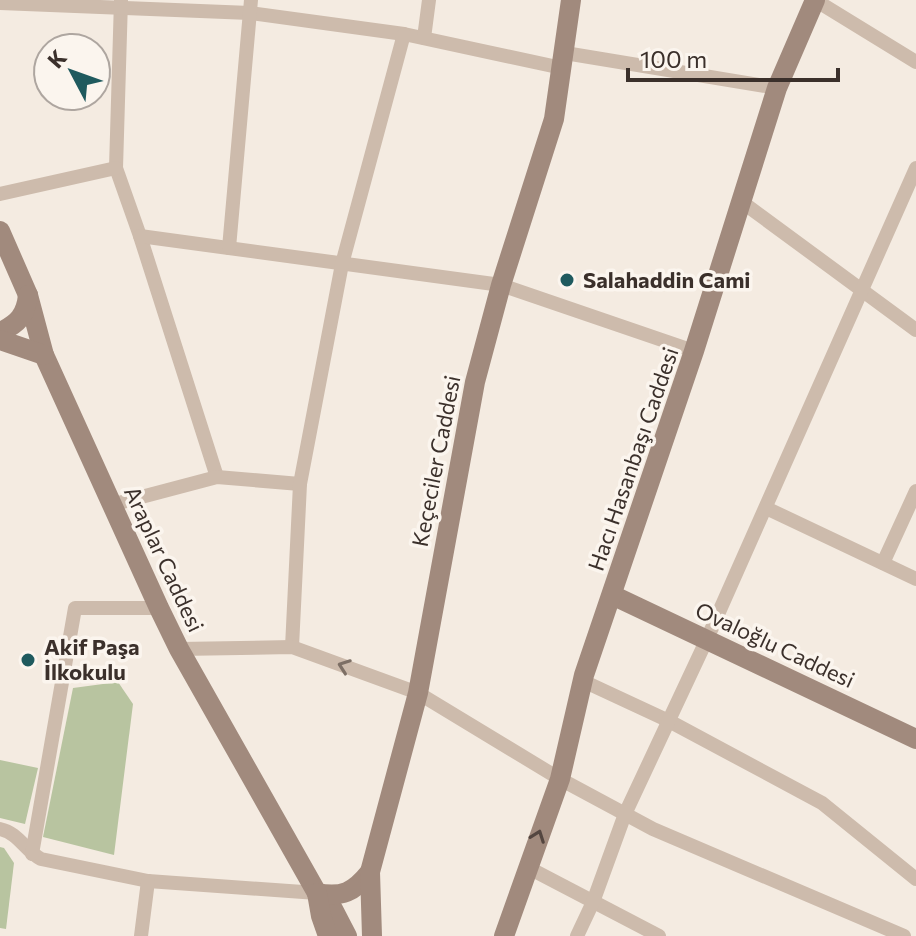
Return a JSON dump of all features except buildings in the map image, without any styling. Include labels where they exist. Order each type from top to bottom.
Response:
[{"type":"street","points":[[424,38],[429,0]]},
{"type":"street","name":"Keçeciler Caddesi","points":[[372,936],[370,872],[418,693],[475,382],[501,285],[554,119],[571,0]]},
{"type":"street","points":[[815,0],[916,62]]},
{"type":"street","name":"Hacı Hasanbaşı Caddesi","points":[[504,936],[560,779],[583,681],[694,351],[777,88],[815,0]]},
{"type":"street","points":[[5,2],[250,6],[563,61],[777,88]]},
{"type":"street","points":[[120,4],[116,168],[217,477]]},
{"type":"street","points":[[229,248],[250,6]]},
{"type":"street","points":[[292,647],[300,484],[342,264],[404,34]]},
{"type":"street","points":[[0,194],[116,168]]},
{"type":"street","points":[[577,936],[593,902],[625,814],[707,639],[916,168]]},
{"type":"street","points":[[742,202],[916,330]]},
{"type":"street","name":"Araplar Caddesi","points":[[0,231],[28,295],[44,355],[179,649],[317,893],[333,909],[349,936]]},
{"type":"street","points":[[140,236],[501,285],[694,351]]},
{"type":"street","points":[[0,332],[11,327],[24,314],[28,295]]},
{"type":"street","points":[[0,340],[44,355]]},
{"type":"street","points":[[111,505],[217,477],[300,484]]},
{"type":"street","points":[[883,563],[916,491]]},
{"type":"street","points":[[766,508],[916,579]]},
{"type":"street","name":"Ovaloğlu Caddesi","points":[[612,595],[916,739]]},
{"type":"street","points":[[32,854],[75,608],[159,608]]},
{"type":"street","points":[[179,649],[292,647],[418,693],[560,779],[653,829],[904,936]]},
{"type":"street","points":[[583,681],[669,721],[822,803],[916,879]]},
{"type":"street","points":[[0,829],[14,834],[32,854],[41,859],[148,881],[332,896],[345,895],[358,887],[370,872]]},
{"type":"street","points":[[527,867],[659,936]]},
{"type":"street","points":[[349,936],[370,872]]},
{"type":"street","points":[[141,936],[148,881]]},
{"type":"street","name":"Araplar Caddesi","points":[[317,893],[328,936]]},
{"type":"green space","points":[[118,682],[133,704],[114,855],[43,837],[73,688]]},
{"type":"green space","points":[[0,760],[38,768],[25,824],[0,818]]},
{"type":"green space","points":[[0,847],[14,863],[6,929],[0,928]]},
{"type":"place","name":"Salahaddin Cami","points":[[567,280]]},
{"type":"place","name":"Akif Paşa İlkokulu","points":[[28,660]]}]
